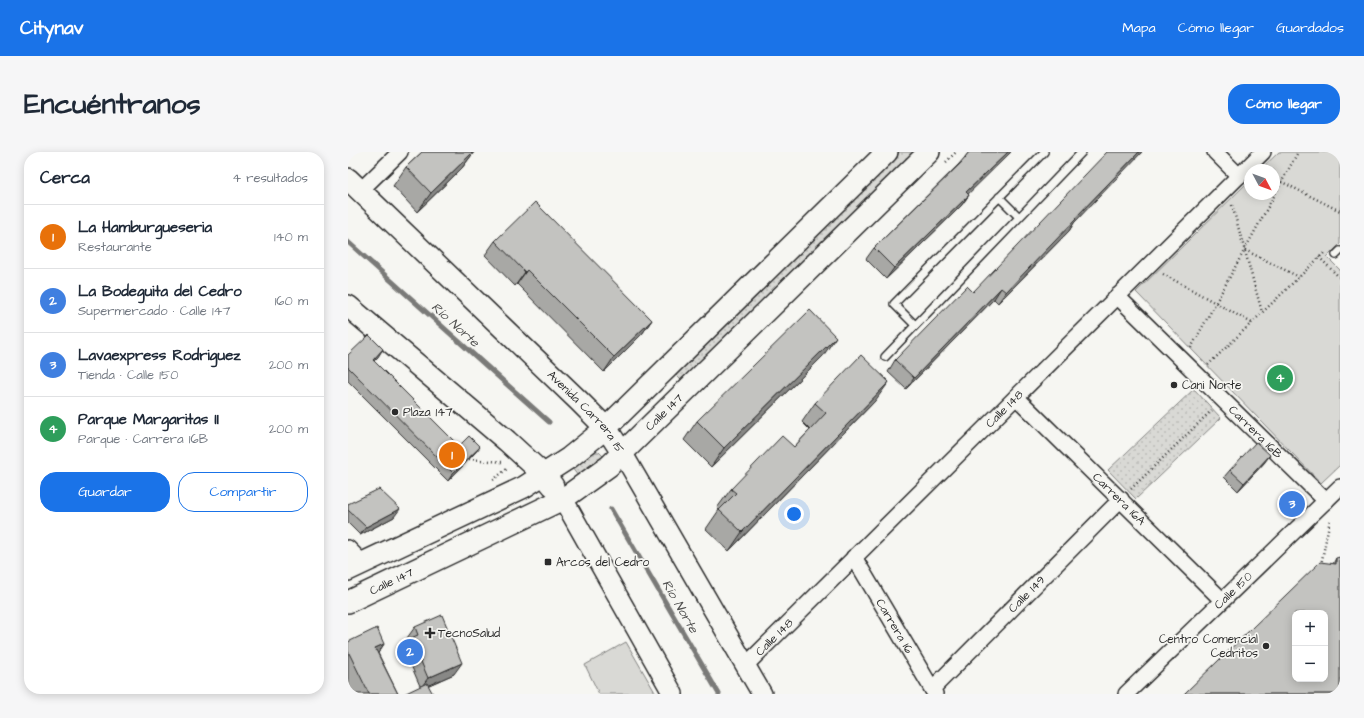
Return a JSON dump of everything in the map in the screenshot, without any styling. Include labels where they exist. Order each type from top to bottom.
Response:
[{"type":"main road","points":[[356,566],[524,487],[587,445],[887,152]]},
{"type":"main road","name":"Calle 147","points":[[348,602],[563,499],[588,482],[623,454],[929,152]]},
{"type":"main road","name":"Avenida Carrera 15","points":[[354,185],[606,428],[623,454]]},
{"type":"main road","points":[[348,306],[503,438],[544,475],[563,499]]},
{"type":"street","points":[[354,185],[400,152]]},
{"type":"street","points":[[1215,152],[1239,176]]},
{"type":"street","name":"Calle 148","points":[[745,666],[1263,152]]},
{"type":"street","name":"Carrera 16B","points":[[1117,296],[1326,501]]},
{"type":"street","name":"Carrera 16A","points":[[1016,397],[1222,600]]},
{"type":"street","name":"Avenida Carrera 15","points":[[623,454],[762,694]]},
{"type":"street","name":"Calle 150","points":[[1126,694],[1340,487]]},
{"type":"street","points":[[563,499],[673,694]]},
{"type":"street","name":"Calle 149","points":[[934,692],[1121,499]]},
{"type":"street","points":[[348,548],[356,566]]},
{"type":"street","name":"Carrera 16","points":[[854,557],[934,692]]},
{"type":"lane","points":[[914,325],[894,304],[1044,152]]},
{"type":"lane","points":[[885,357],[914,325],[1082,152]]},
{"type":"lane","points":[[999,197],[1019,217]]},
{"type":"path","points":[[1184,362],[1298,152]]},
{"type":"path","points":[[1281,182],[1340,211]]},
{"type":"path","points":[[1227,187],[1262,312]]},
{"type":"path","points":[[1198,375],[1330,247]]},
{"type":"path","points":[[1244,250],[1299,277]]},
{"type":"path","points":[[1319,257],[1340,278]]},
{"type":"path","points":[[1148,266],[1252,323]]},
{"type":"path","points":[[1121,499],[1222,399]]},
{"type":"path","points":[[469,459],[504,462]]},
{"type":"path","points":[[1320,570],[1331,515],[1326,501]]},
{"type":"shaded area","points":[[895,152],[917,152],[684,383],[674,373]]},
{"type":"shaded area","points":[[1279,152],[1340,152],[1340,244],[1327,257],[1340,270],[1340,465],[1321,483],[1136,292],[1244,186],[1244,200],[1280,200],[1280,164],[1266,164]]},
{"type":"shaded area","points":[[1194,389],[1221,418],[1136,499],[1108,470]]},
{"type":"shaded area","points":[[592,452],[599,452],[604,457],[578,476],[569,464]]},
{"type":"shaded area","points":[[626,642],[656,694],[599,694],[585,665]]},
{"type":"building","points":[[422,152],[473,152],[431,193],[406,167]]},
{"type":"building","points":[[969,152],[1008,152],[966,192],[969,195],[894,268],[874,248],[966,158],[965,157]]},
{"type":"building","points":[[1107,152],[1139,152],[1006,292],[1001,288],[914,378],[895,360],[967,286],[973,292]]},
{"type":"building","points":[[535,202],[652,320],[614,357],[527,270],[525,272],[495,241]]},
{"type":"building","points":[[810,310],[836,337],[724,448],[697,421]]},
{"type":"building","name":"Plaza 147","points":[[369,335],[383,349],[373,360],[459,446],[469,436],[480,447],[453,473],[348,367],[348,355]]},
{"type":"building","points":[[861,355],[889,382],[742,532],[719,510],[736,493],[731,489],[782,436],[794,447],[826,413],[815,403]]},
{"type":"building","points":[[1256,442],[1270,455],[1244,483],[1230,470]]},
{"type":"building","points":[[379,489],[400,509],[366,527],[348,510],[348,504]]},
{"type":"building","name":"Centro Comercial Cedritos","points":[[1340,557],[1340,694],[1185,694],[1320,562],[1336,564],[1336,558]]},
{"type":"building","points":[[442,615],[462,663],[428,678],[411,638],[418,635],[415,627]]},
{"type":"building","points":[[377,628],[384,644],[375,648],[398,694],[369,694],[348,651],[348,642]]},
{"type":"building","points":[[427,683],[433,694],[404,694]]},
{"type":"waterway","name":"Río Norte","points":[[348,242],[549,422]]},
{"type":"waterway","name":"Río Norte","points":[[611,509],[719,694]]},
{"type":"place","name":"Parque Margaritas II","points":[[1280,378]]},
{"type":"place","name":"Cani Norte","points":[[1174,385]]},
{"type":"place","name":"Plaza 147","points":[[395,412]]},
{"type":"place","name":"La Hamburgueseria","points":[[452,455]]},
{"type":"place","name":"Lavaexpress Rodriguez","points":[[1292,504]]},
{"type":"place","name":"Arcos del Cedro","points":[[548,562]]},
{"type":"place","name":"TecnoSalud","points":[[430,633]]},
{"type":"place","name":"Centro Comercial Cedritos","points":[[1266,646]]},
{"type":"place","name":"La Bodeguita del Cedro","points":[[410,652]]}]
